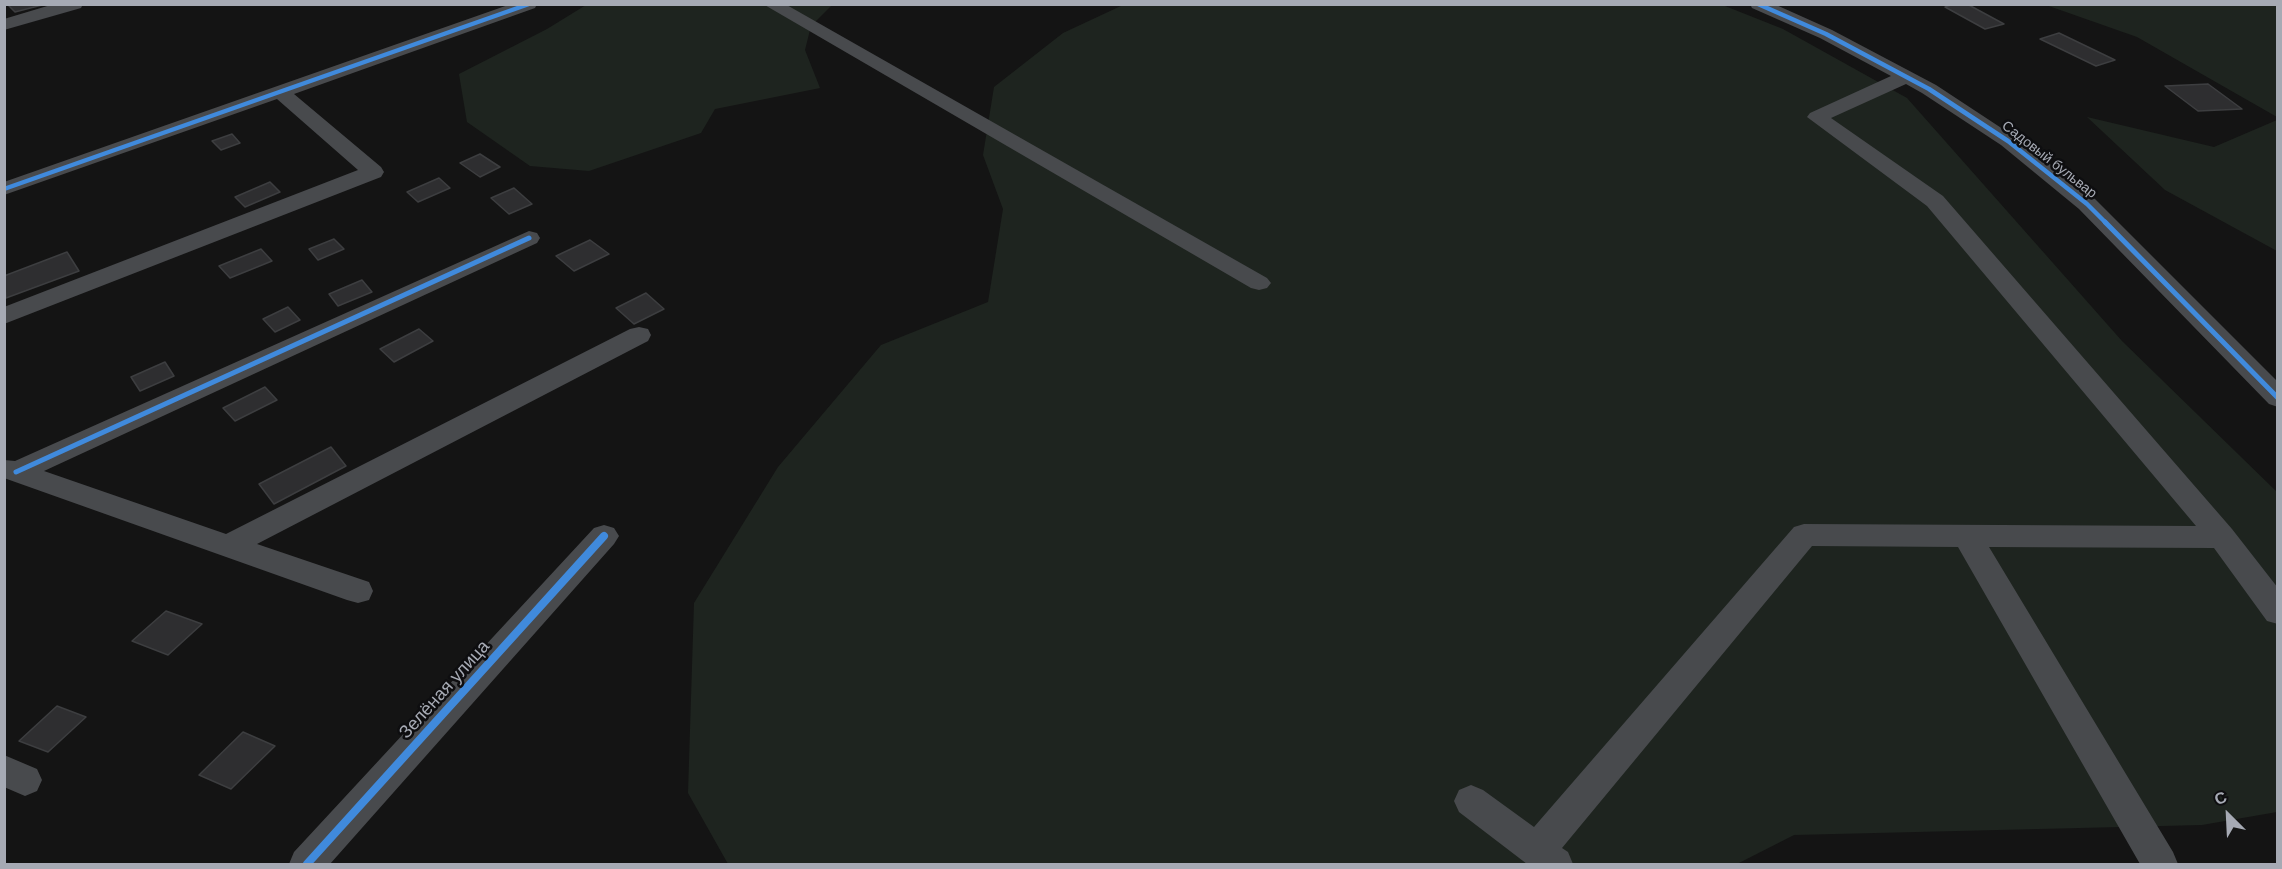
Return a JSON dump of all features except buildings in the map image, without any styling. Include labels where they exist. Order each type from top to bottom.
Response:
[{"type":"street","points":[[4,25],[75,4]]},
{"type":"street","points":[[4,189],[529,4]]},
{"type":"street","points":[[771,4],[1259,283]]},
{"type":"street","name":"Садовый бульвар","points":[[1758,4],[1826,34],[1906,77],[2008,141],[2086,204],[2277,398]]},
{"type":"street","points":[[1906,77],[1817,117],[1935,201],[2222,537],[2277,612]]},
{"type":"street","points":[[4,316],[373,172],[280,92]]},
{"type":"street","points":[[10,470],[529,238]]},
{"type":"street","points":[[228,546],[639,335]]},
{"type":"street","points":[[10,470],[358,591]]},
{"type":"street","points":[[1471,801],[1546,858],[1804,535],[2222,537]]},
{"type":"street","name":"Зелёная улица","points":[[307,864],[604,536]]},
{"type":"street","points":[[1967,536],[2160,864]]},
{"type":"shaded area","points":[[1720,4],[1783,29],[1907,98],[2122,341],[2277,492],[2277,812],[2202,825],[1794,835],[1737,864],[728,864],[688,793],[694,603],[778,467],[881,345],[988,302],[1003,209],[983,155],[994,87],[1063,33],[1123,5]]},
{"type":"shaded area","points":[[586,5],[832,5],[811,26],[805,50],[820,88],[715,109],[701,133],[589,171],[530,166],[467,122],[459,74],[547,29]]},
{"type":"shaded area","points":[[2046,5],[2277,5],[2277,117],[2137,37]]},
{"type":"shaded area","points":[[2087,117],[2214,147],[2277,120],[2277,251],[2165,190]]},
{"type":"cycle path","points":[[4,189],[529,4]]},
{"type":"cycle path","points":[[1758,4],[1826,34],[1929,89],[2008,141],[2087,204],[2278,398]]},
{"type":"cycle path","points":[[16,472],[529,238]]},
{"type":"cycle path","points":[[307,864],[604,536]]}]
